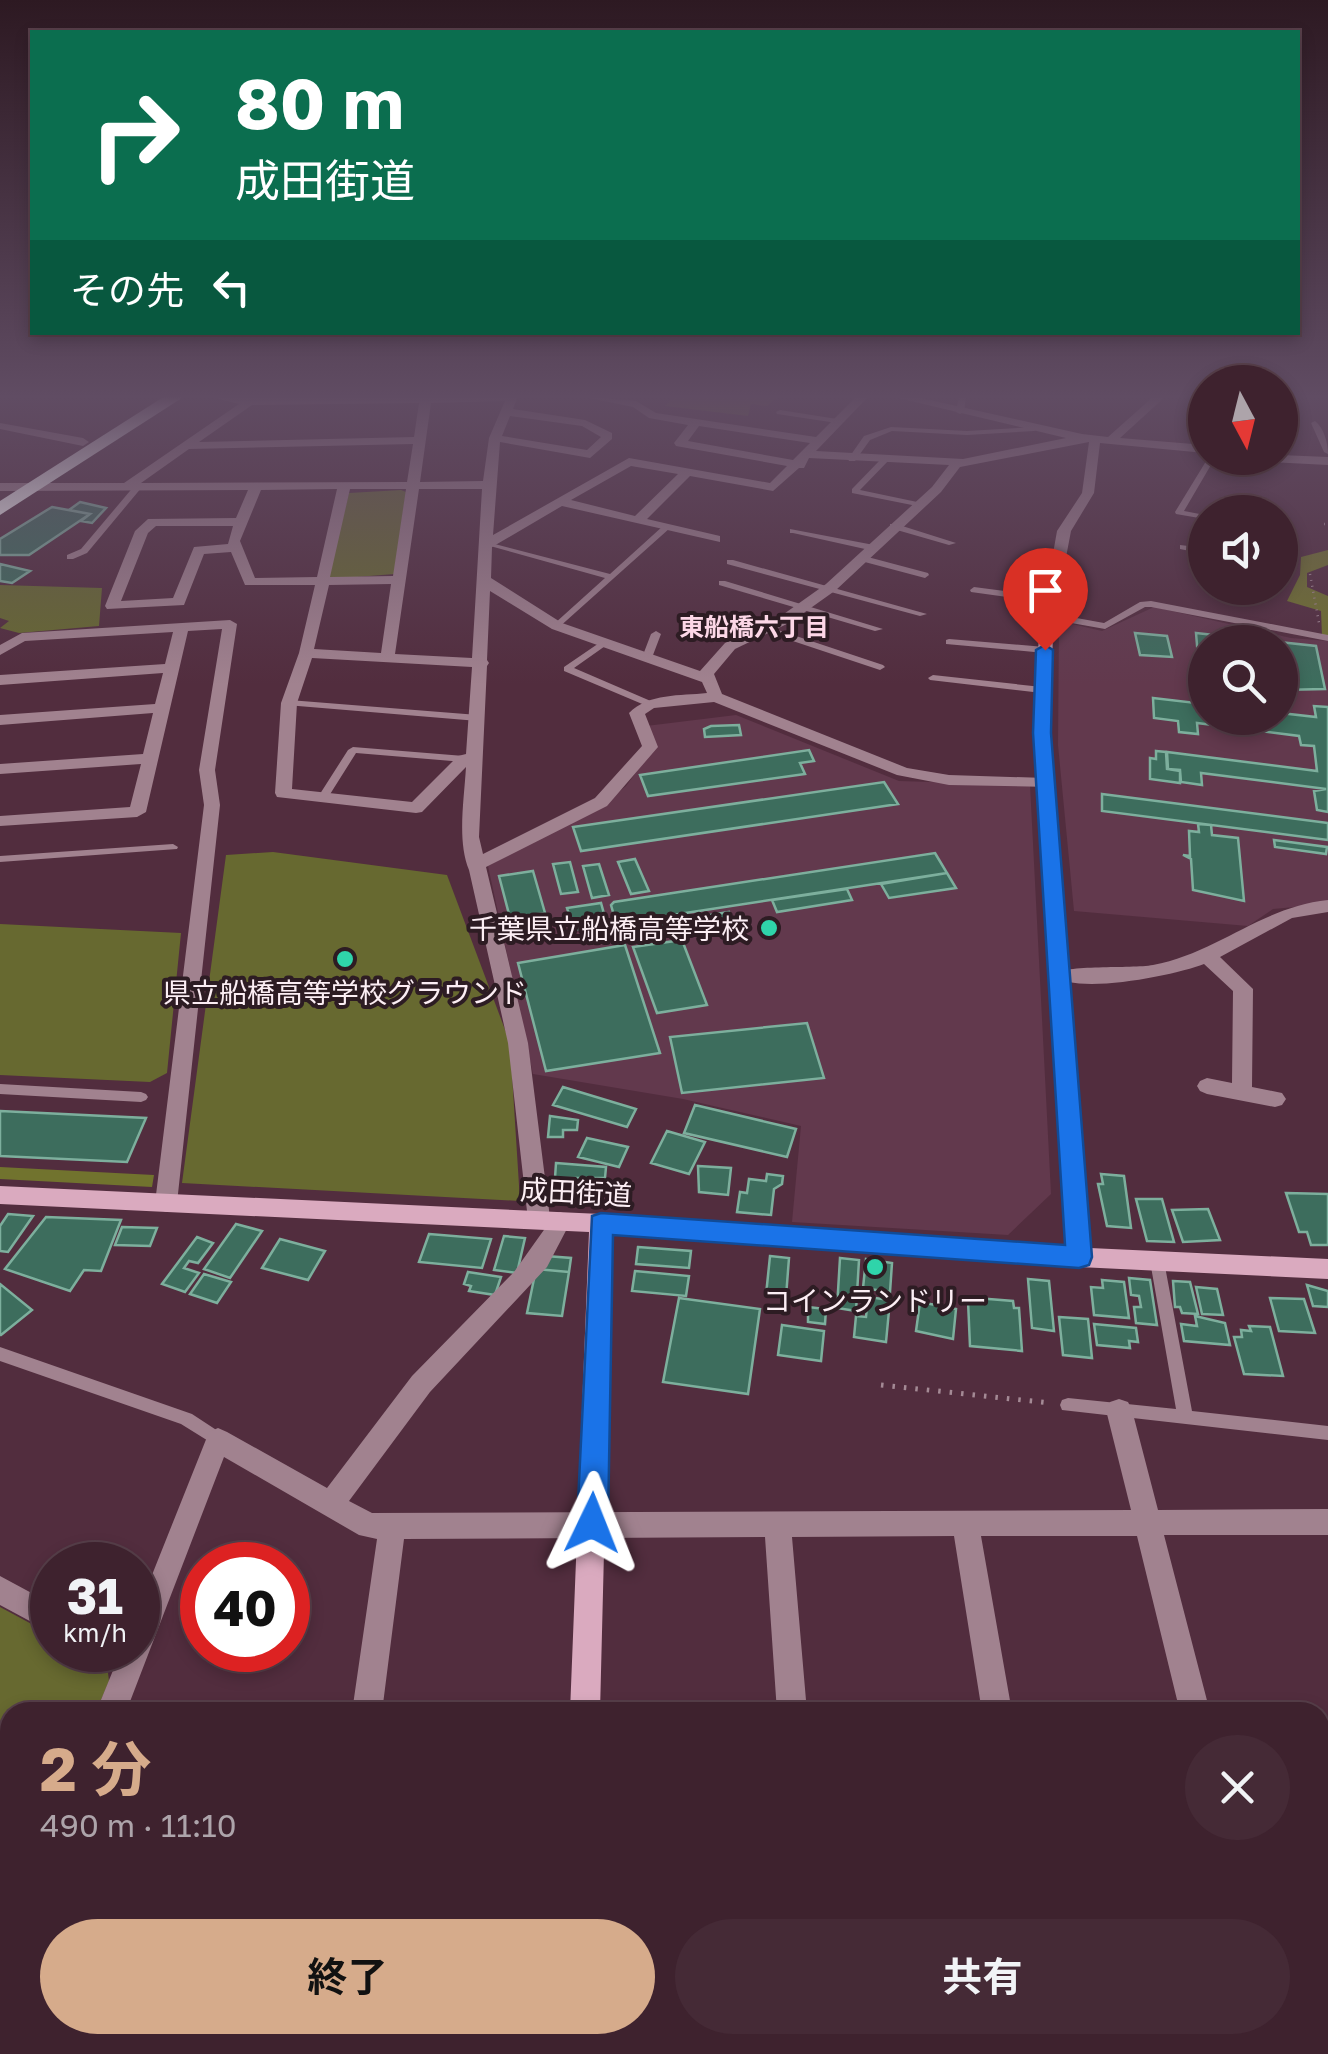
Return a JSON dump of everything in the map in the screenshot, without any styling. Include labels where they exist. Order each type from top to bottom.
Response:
[{"type":"highway","points":[[0,509],[25,492]]},
{"type":"street","points":[[252,492],[233,548],[250,582],[401,580]]},
{"type":"street","points":[[343,492],[306,653],[289,703],[283,793],[416,808],[469,760]]},
{"type":"street","points":[[387,660],[413,492]]},
{"type":"street","points":[[331,1504],[432,1371],[512,1290],[554,1238],[518,1042],[474,866],[469,760],[478,718],[490,492]]},
{"type":"street","points":[[487,544],[579,492]]},
{"type":"street","points":[[637,521],[666,492]]},
{"type":"street","points":[[716,698],[708,679],[712,658],[832,587],[893,526],[938,492]]},
{"type":"street","points":[[1079,1257],[1042,690],[1064,531],[1088,492]]},
{"type":"street","points":[[562,502],[714,540]]},
{"type":"street","points":[[233,548],[199,550],[179,602],[112,606],[142,531],[154,522],[240,522]]},
{"type":"street","points":[[484,580],[557,626],[708,679]]},
{"type":"street","points":[[0,651],[22,637],[230,624],[208,770],[212,804],[166,1203]]},
{"type":"street","points":[[0,821],[137,812],[182,626]]},
{"type":"street","points":[[306,653],[482,663]]},
{"type":"street","points":[[0,680],[174,668]]},
{"type":"street","points":[[474,866],[590,808],[623,782],[650,748],[637,713],[650,704],[716,698],[903,772],[949,780],[1046,783]]},
{"type":"street","points":[[0,720],[163,708]]},
{"type":"street","points":[[0,769],[150,758]]},
{"type":"street","points":[[1062,975],[1142,976],[1206,955],[1277,914],[1328,906]]},
{"type":"street","points":[[1206,955],[1244,988],[1242,1093]]},
{"type":"street","points":[[1207,1086],[1276,1100]]},
{"type":"street","name":"成田街道","points":[[0,1195],[550,1220],[1079,1257],[1328,1269]]},
{"type":"street","points":[[584,1702],[601,1224]]},
{"type":"street","points":[[1118,1410],[1193,1702]]},
{"type":"street","points":[[160,1577],[218,1440],[369,1526],[1328,1522]]},
{"type":"street","points":[[965,1524],[995,1702]]},
{"type":"street","points":[[367,1702],[392,1526]]},
{"type":"street","points":[[778,1526],[791,1702]]},
{"type":"street","points":[[0,1590],[30,1607]]},
{"type":"street","points":[[115,1702],[123,1672]]},
{"type":"lane","points":[[70,556],[84,552],[129,492]]},
{"type":"lane","points":[[859,492],[919,505]]},
{"type":"lane","points":[[1188,497],[1179,512],[1188,514]]},
{"type":"lane","points":[[893,526],[952,543]]},
{"type":"lane","points":[[557,626],[666,528]]},
{"type":"lane","points":[[794,531],[869,553],[925,576]]},
{"type":"lane","points":[[487,544],[612,576]]},
{"type":"lane","points":[[1183,548],[1188,549]]},
{"type":"lane","points":[[730,562],[923,614]]},
{"type":"lane","points":[[722,583],[878,629]]},
{"type":"lane","points":[[974,590],[1048,625]]},
{"type":"lane","points":[[949,642],[1048,625],[1105,626],[1144,604],[1324,638]]},
{"type":"lane","points":[[763,628],[880,668]]},
{"type":"lane","points":[[648,655],[656,634]]},
{"type":"lane","points":[[605,642],[567,669],[650,704]]},
{"type":"lane","points":[[933,678],[1042,690]]},
{"type":"lane","points":[[289,703],[478,718]]},
{"type":"lane","points":[[324,797],[353,750],[469,760]]},
{"type":"lane","points":[[0,859],[174,847]]},
{"type":"lane","points":[[0,1089],[141,1097]]},
{"type":"lane","points":[[1157,1260],[1185,1418]]},
{"type":"lane","points":[[0,1354],[186,1419],[218,1440]]},
{"type":"lane","points":[[1068,1405],[1328,1433]]},
{"type":"path","points":[[1310,574],[1309,592],[1319,610],[1324,638]]},
{"type":"path","points":[[881,1385],[1068,1405]]},
{"type":"shaded area","points":[[1328,550],[1328,565],[1307,573],[1307,587],[1328,596],[1328,636],[1322,636],[1321,611],[1298,604],[1301,557]]},
{"type":"shaded area","points":[[1154,607],[1234,625],[1188,625],[1188,735],[1298,735],[1298,639],[1328,641],[1328,904],[1273,909],[1248,926],[1074,911],[1058,745],[1059,621],[1102,631]]},
{"type":"shaded area","name":"千葉県立船橋高等学校","points":[[736,715],[899,781],[1030,785],[1051,1194],[1008,1235],[792,1222],[801,1126],[683,1099],[533,1074],[488,866],[604,804],[626,786],[654,748],[646,726]]},
{"type":"shaded area","points":[[0,1167],[154,1175],[152,1187],[0,1179]]},
{"type":"green space","points":[[406,492],[394,574],[332,579],[328,576],[349,493]]},
{"type":"green space","points":[[0,585],[102,588],[99,626],[19,633],[0,628],[9,621],[0,618]]},
{"type":"green space","name":"県立船橋高等学校グラウンド","points":[[273,852],[447,875],[510,1043],[520,1201],[182,1183],[226,855]]},
{"type":"green space","points":[[0,924],[181,933],[167,1073],[150,1082],[0,1075]]},
{"type":"green space","points":[[0,1607],[30,1623],[30,1672],[108,1672],[109,1681],[100,1702],[0,1702]]},
{"type":"building","points":[[80,502],[106,508],[92,523],[81,521],[90,514],[69,510]]},
{"type":"building","points":[[52,507],[90,514],[29,555],[0,555],[0,539]]},
{"type":"building","points":[[0,564],[30,571],[12,583],[0,581]]},
{"type":"building","points":[[1135,633],[1167,636],[1172,657],[1140,655]]},
{"type":"building","points":[[1298,644],[1316,646],[1325,689],[1298,690]]},
{"type":"building","points":[[1153,698],[1188,702],[1188,733],[1179,732],[1178,721],[1154,718]]},
{"type":"building","points":[[1314,706],[1328,707],[1328,812],[1317,810],[1314,791],[1326,789],[1201,773],[1202,785],[1181,782],[1180,770],[1168,769],[1167,752],[1317,771],[1314,746],[1301,745],[1299,736],[1291,735],[1298,735],[1298,715],[1316,717]]},
{"type":"building","points":[[739,725],[741,735],[705,737],[704,729],[711,726]]},
{"type":"building","points":[[809,750],[814,761],[800,763],[805,774],[648,796],[640,775]]},
{"type":"building","points":[[1156,751],[1166,752],[1167,769],[1180,771],[1180,783],[1150,779],[1150,758],[1156,759]]},
{"type":"building","points":[[884,782],[898,804],[581,851],[573,827]]},
{"type":"building","points":[[1102,794],[1328,823],[1328,840],[1102,811]]},
{"type":"building","points":[[1198,824],[1211,825],[1212,835],[1238,838],[1244,901],[1193,890],[1191,859],[1183,855],[1190,856],[1189,831],[1199,832]]},
{"type":"building","points":[[1274,840],[1327,847],[1326,854],[1275,847]]},
{"type":"building","points":[[935,853],[947,873],[574,930],[567,908],[601,903],[606,921],[615,919],[611,905],[614,902]]},
{"type":"building","points":[[635,859],[649,891],[631,894],[618,862]]},
{"type":"building","points":[[570,862],[578,892],[561,894],[553,864]]},
{"type":"building","points":[[599,864],[609,895],[592,898],[583,866]]},
{"type":"building","points":[[533,871],[545,913],[510,918],[499,876]]},
{"type":"building","points":[[947,873],[956,888],[889,898],[881,884]]},
{"type":"building","points":[[847,889],[852,900],[777,912],[772,900]]},
{"type":"building","points":[[729,912],[734,927],[678,936],[673,921]]},
{"type":"building","points":[[663,917],[669,932],[619,940],[614,924]]},
{"type":"building","points":[[545,918],[548,930],[522,935],[519,921]]},
{"type":"building","points":[[682,940],[707,1005],[657,1013],[633,947]]},
{"type":"building","points":[[625,945],[660,1053],[546,1071],[518,963]]},
{"type":"building","points":[[807,1023],[824,1078],[682,1093],[670,1037]]},
{"type":"building","points":[[563,1087],[636,1109],[627,1127],[553,1105]]},
{"type":"building","points":[[695,1105],[796,1129],[787,1157],[684,1133]]},
{"type":"building","points":[[0,1111],[146,1118],[127,1162],[0,1156]]},
{"type":"building","points":[[550,1116],[578,1120],[577,1130],[563,1130],[563,1137],[548,1137]]},
{"type":"building","points":[[667,1131],[705,1142],[689,1174],[651,1163]]},
{"type":"building","points":[[587,1138],[628,1147],[619,1167],[578,1157]]},
{"type":"building","points":[[556,1163],[606,1167],[605,1178],[555,1178]]},
{"type":"building","points":[[698,1166],[731,1168],[728,1195],[699,1192]]},
{"type":"building","points":[[767,1174],[783,1176],[782,1184],[774,1189],[771,1215],[737,1212],[740,1192],[747,1193],[749,1179],[766,1181]]},
{"type":"building","points":[[1101,1174],[1124,1176],[1131,1228],[1107,1226],[1098,1184],[1103,1184]]},
{"type":"building","points":[[556,1185],[601,1186],[601,1200],[558,1203]]},
{"type":"building","points":[[1286,1193],[1328,1194],[1328,1245],[1311,1245],[1307,1232],[1299,1232]]},
{"type":"building","points":[[1136,1199],[1162,1199],[1174,1242],[1147,1241]]},
{"type":"building","points":[[1208,1209],[1220,1240],[1183,1242],[1172,1210]]},
{"type":"building","points":[[8,1214],[33,1216],[8,1252],[0,1251],[0,1226]]},
{"type":"building","points":[[46,1217],[121,1220],[101,1271],[84,1270],[70,1291],[5,1269]]},
{"type":"building","points":[[236,1224],[262,1231],[230,1278],[204,1269]]},
{"type":"building","points":[[122,1227],[157,1228],[150,1246],[115,1245]]},
{"type":"building","points":[[429,1234],[491,1239],[482,1268],[419,1262]]},
{"type":"building","points":[[504,1236],[525,1238],[517,1273],[494,1270]]},
{"type":"building","points":[[197,1237],[213,1243],[198,1263],[189,1261],[184,1268],[199,1273],[185,1292],[162,1284]]},
{"type":"building","points":[[280,1239],[325,1251],[308,1280],[262,1268]]},
{"type":"building","points":[[638,1247],[691,1251],[689,1268],[636,1264]]},
{"type":"building","points":[[546,1256],[571,1258],[569,1272],[536,1269]]},
{"type":"building","points":[[770,1256],[789,1258],[786,1297],[766,1295]]},
{"type":"building","points":[[840,1258],[859,1260],[856,1311],[837,1308]]},
{"type":"building","points":[[866,1259],[892,1263],[890,1292],[863,1288]]},
{"type":"building","points":[[536,1269],[569,1272],[562,1316],[527,1313]]},
{"type":"building","points":[[635,1271],[689,1276],[686,1296],[632,1291]]},
{"type":"building","points":[[468,1272],[501,1277],[495,1295],[469,1291],[471,1286],[464,1284]]},
{"type":"building","points":[[204,1274],[231,1282],[217,1303],[190,1294]]},
{"type":"building","points":[[1129,1278],[1150,1280],[1157,1325],[1136,1323],[1134,1307],[1141,1307],[1139,1296],[1131,1295]]},
{"type":"building","points":[[1028,1279],[1049,1281],[1054,1331],[1032,1328]]},
{"type":"building","points":[[1102,1280],[1124,1282],[1129,1318],[1094,1315],[1091,1287],[1103,1288]]},
{"type":"building","points":[[1173,1281],[1190,1282],[1198,1314],[1182,1313],[1180,1307],[1175,1307]]},
{"type":"building","points":[[0,1284],[32,1310],[1,1335],[0,1335]]},
{"type":"building","points":[[1307,1285],[1328,1291],[1328,1307],[1313,1306]]},
{"type":"building","points":[[1196,1287],[1217,1289],[1223,1315],[1202,1314]]},
{"type":"building","points":[[868,1297],[890,1300],[886,1342],[854,1337],[856,1316],[866,1317]]},
{"type":"building","points":[[679,1298],[760,1309],[748,1394],[663,1382]]},
{"type":"building","points":[[976,1298],[1013,1301],[1014,1308],[1019,1308],[1022,1351],[970,1346],[968,1301],[976,1302]]},
{"type":"building","points":[[1270,1298],[1304,1299],[1315,1333],[1279,1331]]},
{"type":"building","points":[[920,1302],[956,1309],[953,1339],[916,1331]]},
{"type":"building","points":[[808,1307],[826,1309],[825,1324],[808,1322]]},
{"type":"building","points":[[1195,1316],[1225,1323],[1230,1345],[1184,1341],[1181,1324],[1197,1326]]},
{"type":"building","points":[[1059,1317],[1088,1319],[1092,1358],[1063,1355]]},
{"type":"building","points":[[1094,1324],[1136,1328],[1138,1342],[1129,1341],[1130,1348],[1097,1345]]},
{"type":"building","points":[[782,1325],[824,1331],[821,1361],[778,1355]]},
{"type":"building","points":[[1249,1326],[1270,1327],[1283,1376],[1244,1374],[1234,1337],[1242,1337],[1241,1330],[1251,1331]]},
{"type":"place","name":"千葉県立船橋高等学校","points":[[769,928]]},
{"type":"place","name":"県立船橋高等学校グラウンド","points":[[345,959]]},
{"type":"place","name":"コインランドリー","points":[[875,1267]]},
{"type":"district","name":"東船橋六丁目","points":[[754,626]]},
{"type":"route","points":[[592,1523],[601,1224],[1079,1257],[1042,733],[1045,650]]}]
